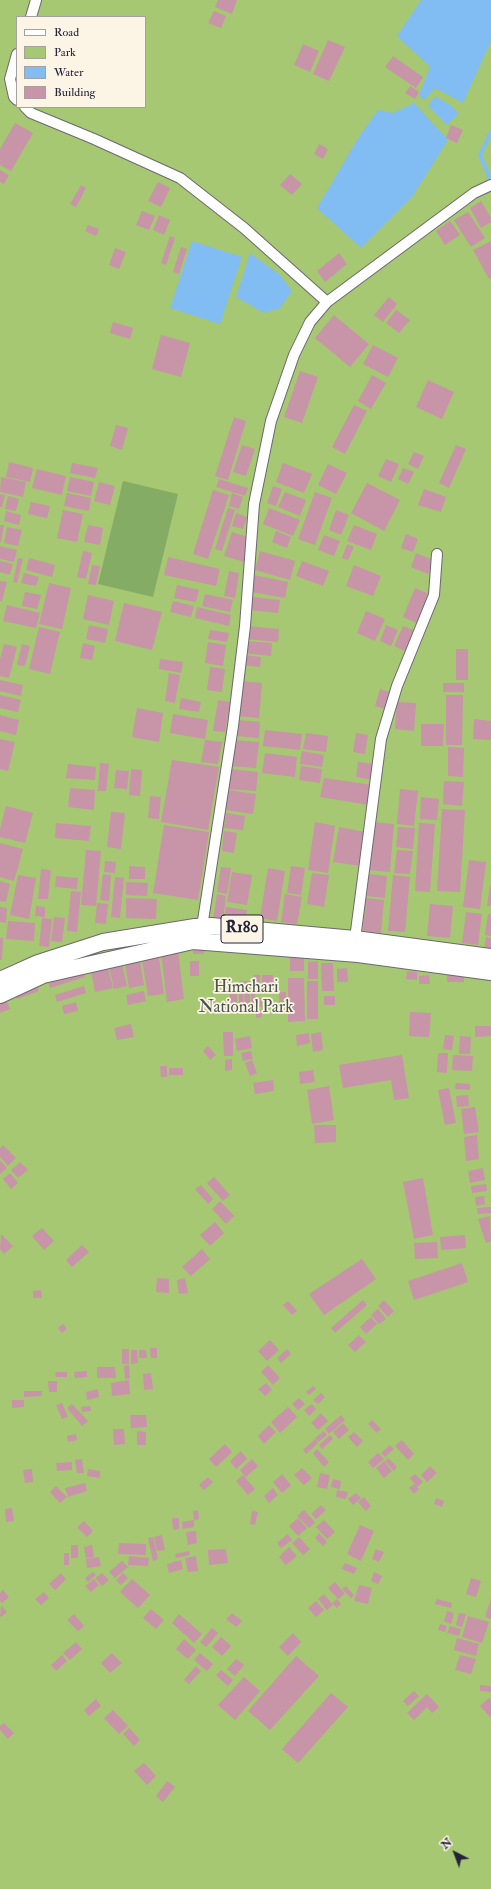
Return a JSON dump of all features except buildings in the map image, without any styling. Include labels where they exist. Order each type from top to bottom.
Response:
[{"type":"main road","name":"R180","points":[[0,980],[38,963],[103,942],[202,927],[355,939],[491,957]]},
{"type":"main road","name":"R180","points":[[0,995],[43,975],[193,941],[358,954],[491,972]]},
{"type":"street","points":[[30,16],[36,0]]},
{"type":"street","points":[[16,57],[10,78],[14,97],[16,99]]},
{"type":"street","points":[[25,108],[31,113],[94,139],[180,178],[244,228],[327,302]]},
{"type":"street","points":[[202,927],[233,726],[245,626],[254,504],[271,421],[294,355],[310,322],[327,302],[474,193],[491,185]]},
{"type":"street","points":[[355,939],[381,739],[397,686],[434,595],[437,554]]},
{"type":"green space","name":"Himchari National Park","points":[[0,0],[491,0],[491,1889],[0,1889]]},
{"type":"green space","points":[[123,481],[178,494],[153,597],[98,584]]},
{"type":"water","points":[[421,0],[491,0],[491,41],[463,103],[435,88],[424,100],[419,95],[430,67],[397,36]]},
{"type":"water","points":[[435,96],[453,107],[458,114],[447,125],[428,106]]},
{"type":"water","points":[[414,103],[448,140],[412,197],[361,248],[317,208],[360,135],[378,110],[393,113]]},
{"type":"water","points":[[192,241],[242,257],[220,324],[170,308]]},
{"type":"water","points":[[250,253],[280,275],[292,291],[280,308],[264,313],[236,297]]},
{"type":"waterway","points":[[491,132],[480,155],[491,181]]}]
